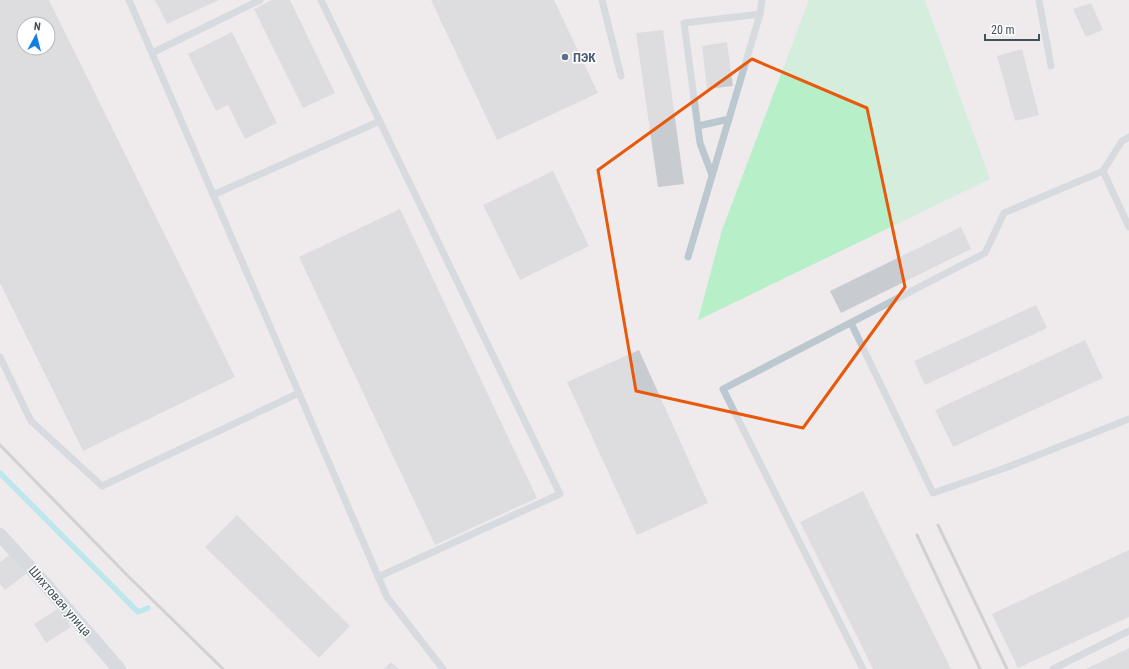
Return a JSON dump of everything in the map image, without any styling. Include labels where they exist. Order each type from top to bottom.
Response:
[{"type":"street","name":"Шихтовая улица","points":[[0,534],[118,669]]},
{"type":"lane","points":[[129,0],[378,578],[387,597],[443,669]]},
{"type":"lane","points":[[152,53],[260,0]]},
{"type":"lane","points":[[321,0],[560,494],[378,578]]},
{"type":"lane","points":[[602,0],[620,76]]},
{"type":"lane","points":[[688,257],[760,14],[762,0]]},
{"type":"lane","points":[[1039,0],[1051,66]]},
{"type":"lane","points":[[712,175],[700,143],[684,23],[760,14]]},
{"type":"lane","points":[[698,126],[729,119]]},
{"type":"lane","points":[[213,195],[380,121]]},
{"type":"lane","points":[[863,669],[723,389],[985,253],[1004,213],[1103,171],[1122,141],[1129,137]]},
{"type":"lane","points":[[1103,171],[1126,212],[1129,227]]},
{"type":"lane","points":[[851,323],[933,493],[1005,468],[1129,419]]},
{"type":"lane","points":[[0,357],[31,421],[102,486],[299,393]]},
{"type":"lane","points":[[1053,669],[1129,631]]},
{"type":"highlighted area","points":[[752,59],[867,108],[905,287],[803,428],[636,391],[598,170]]},
{"type":"green space","points":[[809,0],[925,0],[990,179],[698,320],[722,230]]},
{"type":"building","points":[[0,0],[49,0],[235,377],[83,451],[0,283]]},
{"type":"building","points":[[155,0],[219,0],[167,24]]},
{"type":"building","points":[[272,0],[290,0],[335,93],[303,108],[254,9]]},
{"type":"building","points":[[431,0],[554,0],[598,93],[497,140]]},
{"type":"building","points":[[1091,3],[1103,30],[1086,37],[1073,9]]},
{"type":"building","points":[[663,30],[684,184],[658,187],[636,33]]},
{"type":"building","points":[[232,32],[277,123],[245,139],[228,105],[216,111],[188,54]]},
{"type":"building","points":[[727,42],[733,86],[707,89],[702,46]]},
{"type":"building","points":[[1022,49],[1039,115],[1015,121],[997,56]]},
{"type":"building","points":[[553,171],[589,246],[520,280],[483,205]]},
{"type":"building","points":[[400,209],[537,498],[435,545],[299,257]]},
{"type":"building","points":[[961,227],[971,249],[841,313],[830,291]]},
{"type":"building","points":[[1036,305],[1047,328],[925,385],[914,361]]},
{"type":"building","points":[[1085,340],[1103,378],[953,447],[935,410]]},
{"type":"building","points":[[639,350],[708,503],[637,535],[567,382]]},
{"type":"building","points":[[863,491],[951,669],[873,669],[800,522]]},
{"type":"building","points":[[237,515],[350,626],[319,658],[205,547]]},
{"type":"building","points":[[1129,550],[1129,617],[1018,668],[992,614]]},
{"type":"building","points":[[11,554],[26,574],[5,590],[0,584],[0,562]]},
{"type":"building","points":[[59,608],[71,627],[46,643],[34,624]]},
{"type":"building","points":[[1129,648],[1129,669],[1086,669]]},
{"type":"building","points":[[391,662],[399,669],[384,669]]},
{"type":"waterway","points":[[0,473],[138,612],[148,608]]},
{"type":"railway","points":[[0,445],[128,576],[223,669]]},
{"type":"railway","points":[[938,525],[1007,669]]},
{"type":"railway","points":[[917,535],[980,669]]},
{"type":"place","name":"ПЭК","points":[[565,57]]}]
